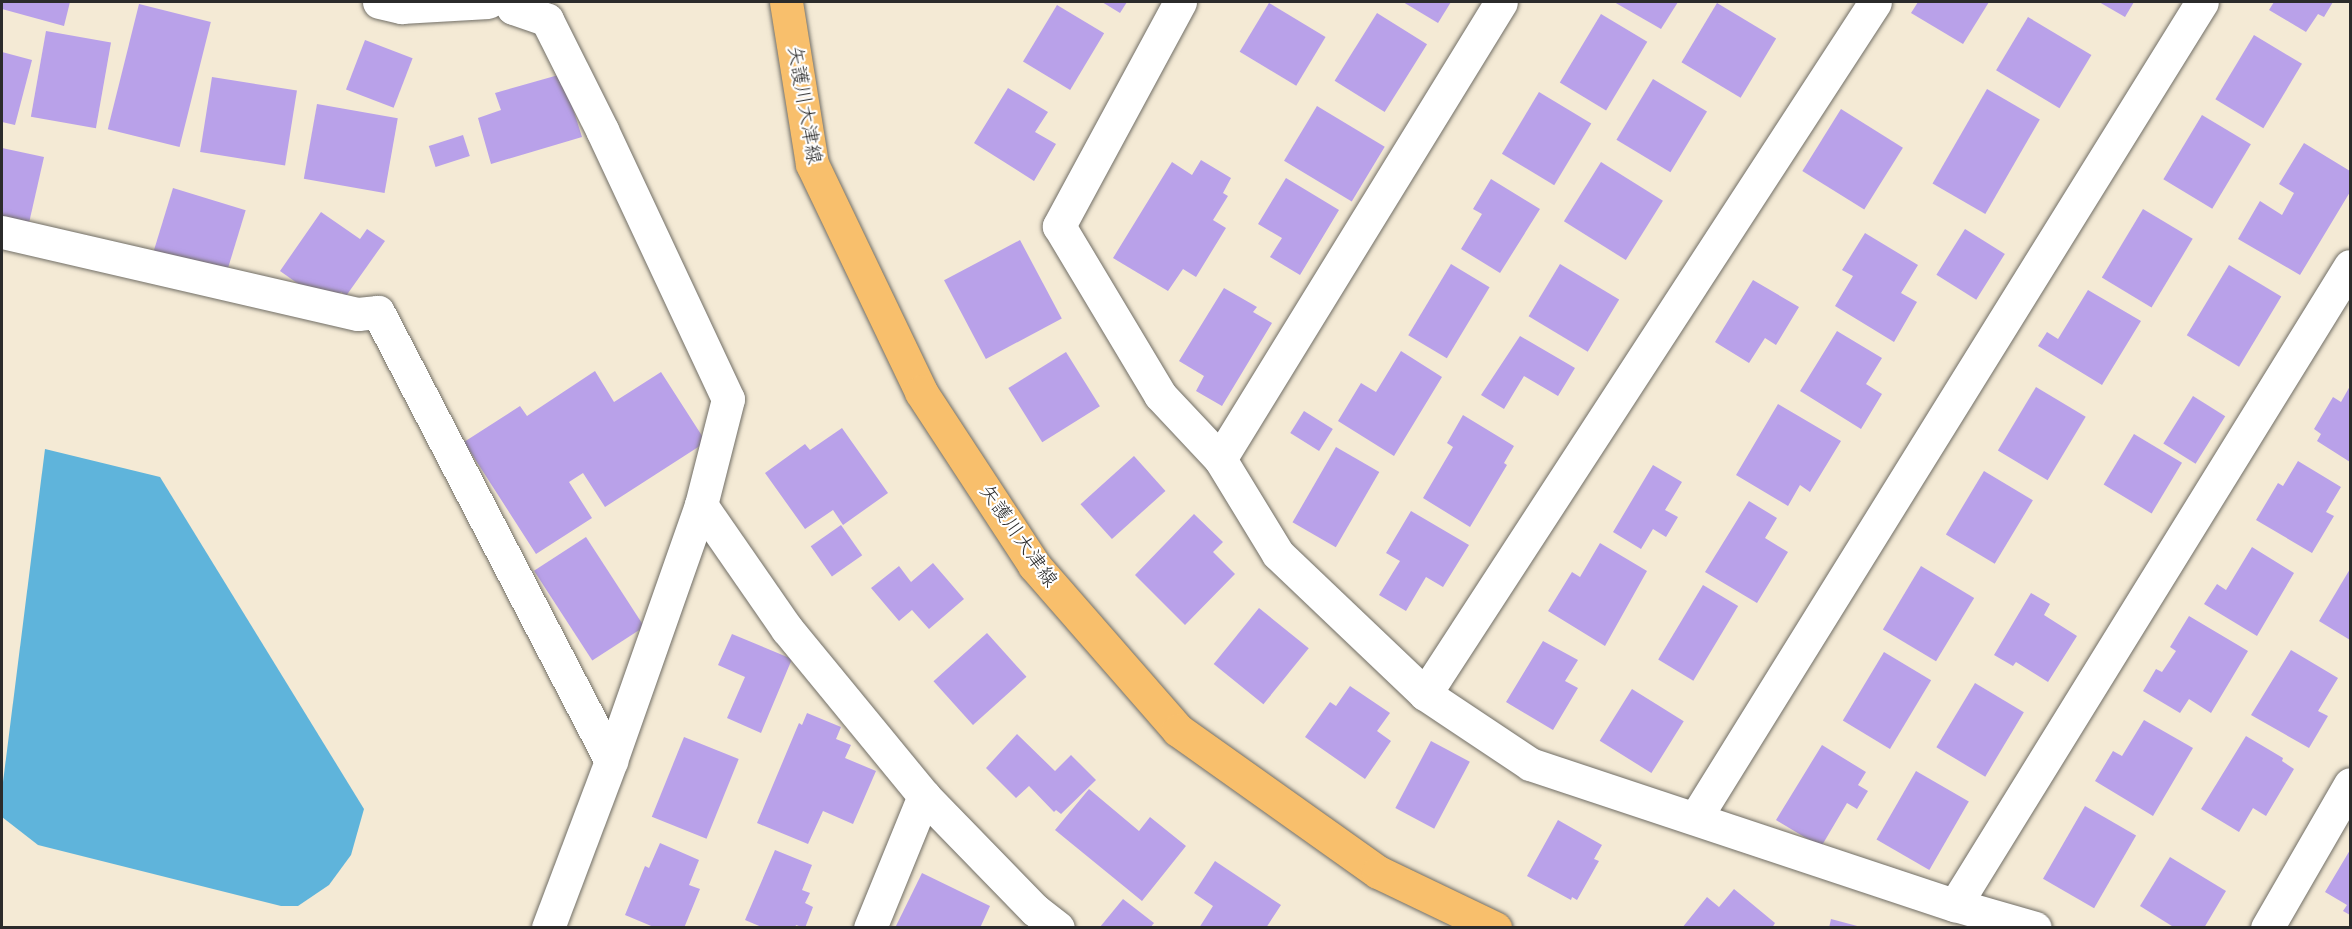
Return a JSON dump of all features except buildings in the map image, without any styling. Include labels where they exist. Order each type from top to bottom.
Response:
[{"type":"main road","name":"矢護川大津線","points":[[786,2],[812,164],[921,392],[1034,565],[1178,730],[1378,872],[1495,927]]},
{"type":"street","points":[[379,2],[401,6],[488,2]]},
{"type":"street","points":[[510,2],[513,8],[547,20],[602,130],[728,399],[701,505],[611,761],[548,927]]},
{"type":"street","points":[[1180,2],[1059,226],[1160,395],[1220,459],[1278,554],[1425,694],[1530,764],[1696,817],[1955,905],[2035,927]]},
{"type":"street","points":[[1220,459],[1501,2]]},
{"type":"street","points":[[1425,694],[1875,2]]},
{"type":"street","points":[[1696,817],[2202,2]]},
{"type":"street","points":[[2,232],[358,314],[378,312],[611,761]]},
{"type":"street","points":[[1955,905],[2350,266]]},
{"type":"street","points":[[701,505],[786,629],[924,796],[1035,910],[1058,927]]},
{"type":"street","points":[[2267,927],[2350,784]]},
{"type":"street","points":[[870,927],[924,796]]},
{"type":"water","points":[[45,449],[160,477],[364,809],[351,855],[329,885],[298,906],[281,906],[38,845],[2,817],[2,790]]}]
